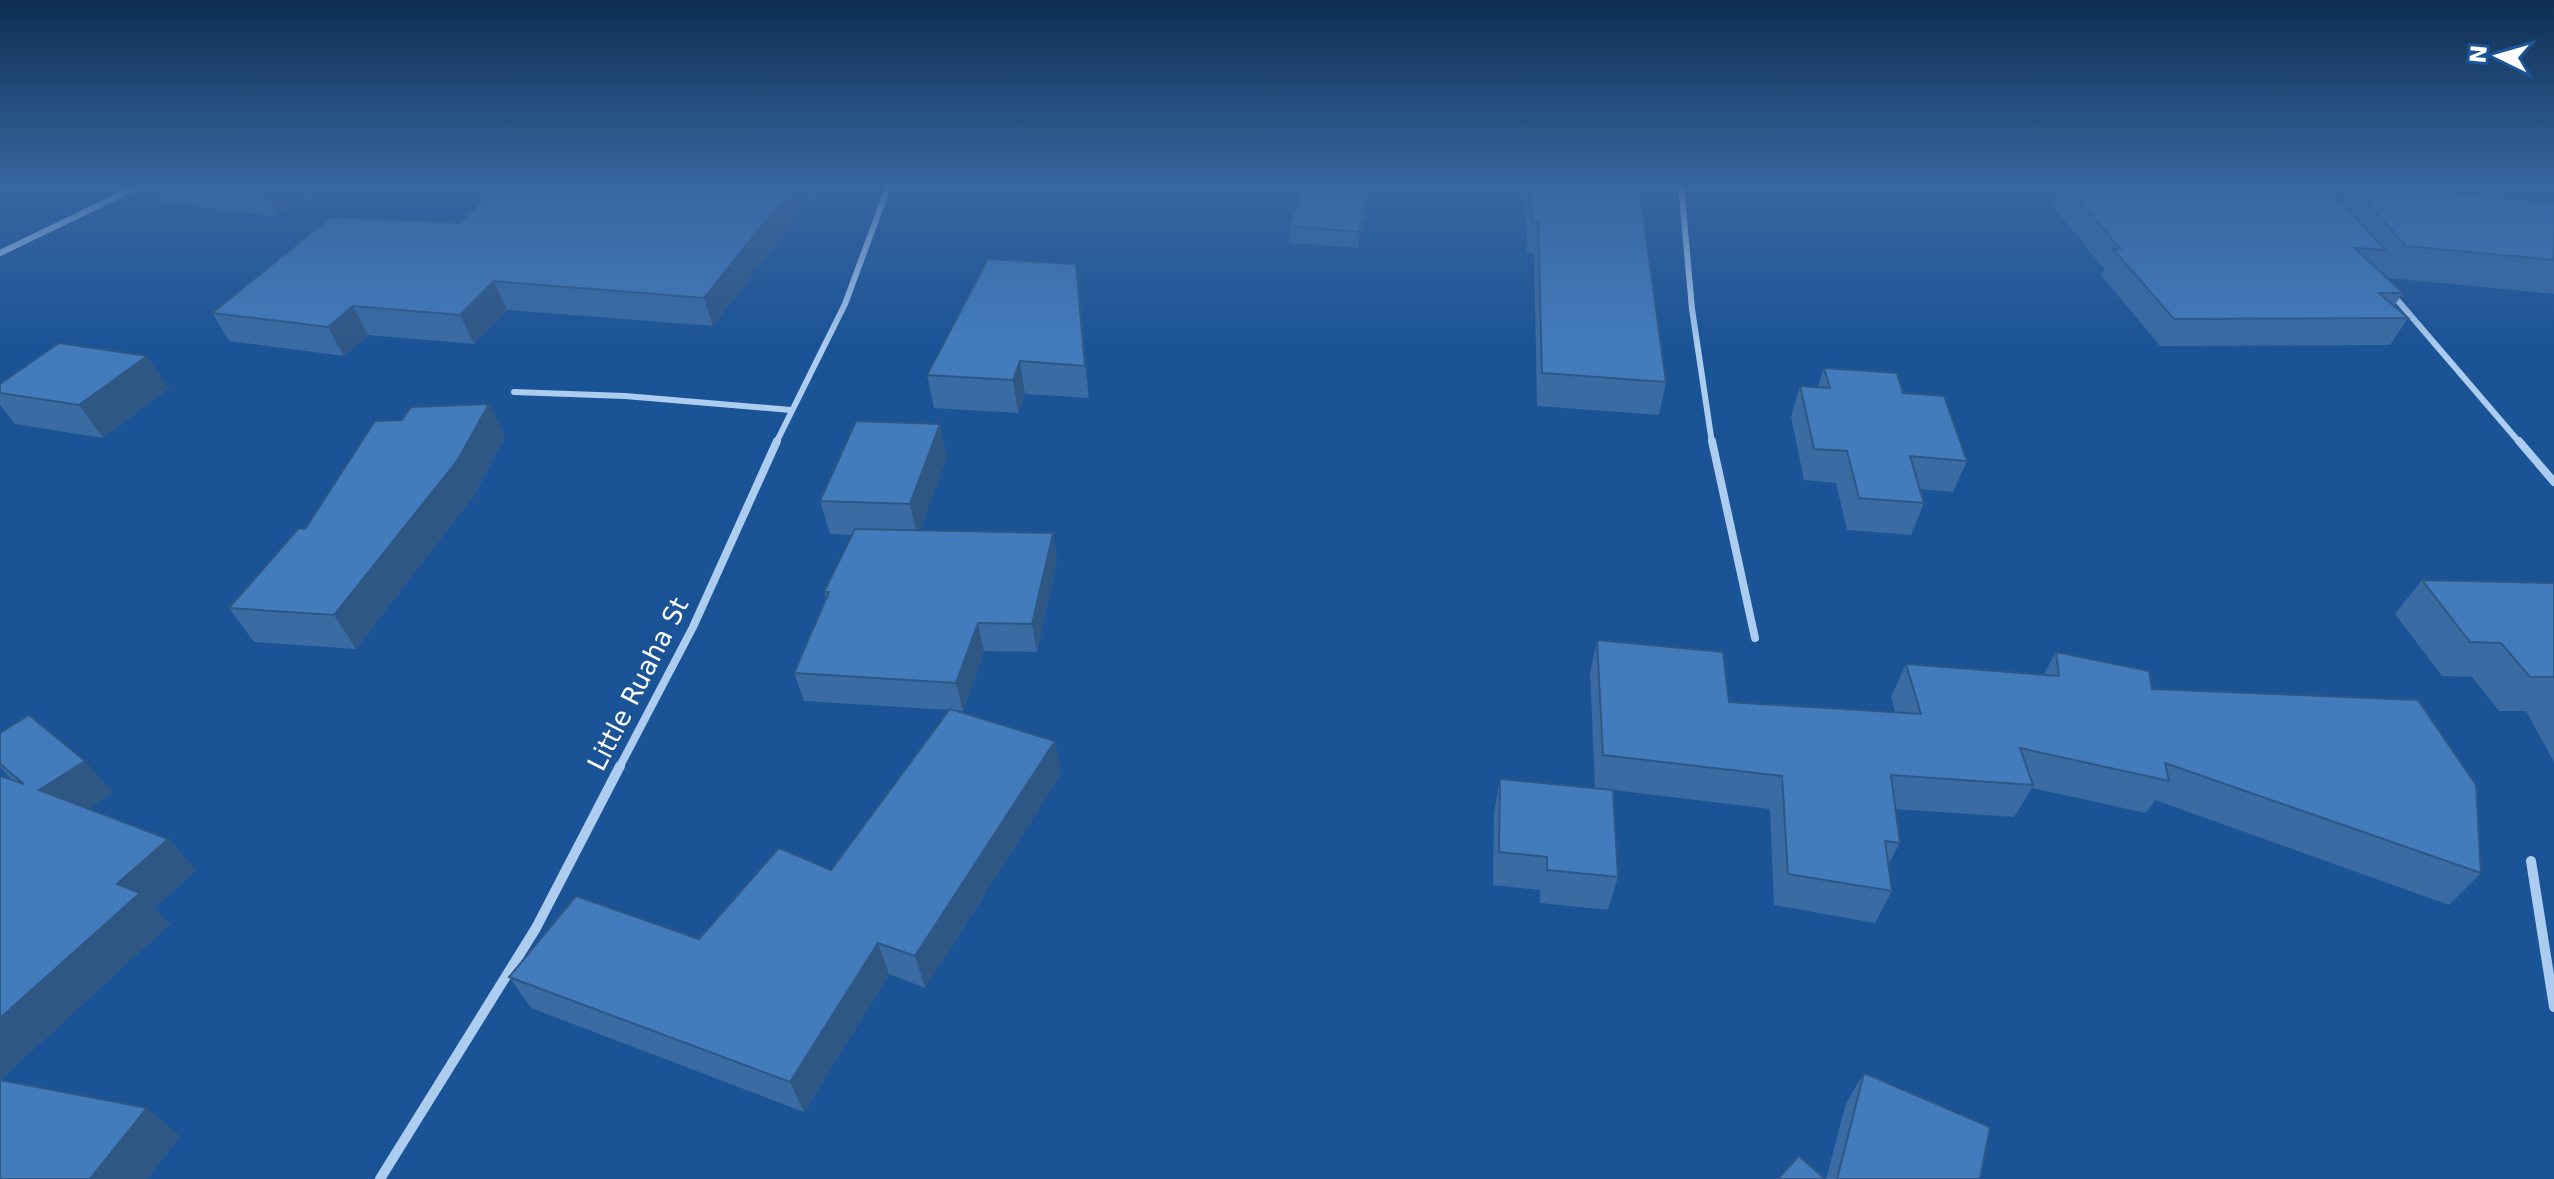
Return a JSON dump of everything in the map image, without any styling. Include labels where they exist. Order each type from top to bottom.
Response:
[{"type":"street","points":[[0,253],[27,240]]},
{"type":"street","name":"Little Ruaha St","points":[[380,1179],[536,928],[693,627],[791,410],[845,304],[869,240]]},
{"type":"street","points":[[1686,240],[1692,309],[1712,441],[1755,638]]},
{"type":"street","points":[[2382,283],[2554,482]]},
{"type":"street","points":[[514,392],[791,410]]},
{"type":"street","points":[[2531,861],[2554,1007]]},
{"type":"building","points":[[302,240],[750,240],[704,298],[494,281],[460,315],[353,306],[328,327],[212,313]]},
{"type":"building","points":[[1538,240],[1647,240],[1666,382],[1542,373]]},
{"type":"building","points":[[2113,240],[2376,240],[2385,250],[2355,248],[2403,293],[2379,293],[2408,318],[2174,319],[2113,249],[2120,249]]},
{"type":"building","points":[[2401,240],[2554,240],[2554,260],[2406,246]]},
{"type":"building","points":[[988,259],[1076,264],[1085,366],[1020,361],[1013,380],[927,375]]},
{"type":"building","points":[[59,343],[147,356],[79,405],[0,393],[0,384]]},
{"type":"building","points":[[1824,368],[1897,373],[1903,393],[1944,396],[1967,461],[1910,456],[1924,503],[1859,498],[1847,451],[1814,449],[1800,386],[1830,388]]},
{"type":"building","points":[[489,404],[457,461],[334,615],[229,608],[299,528],[305,529],[375,421],[402,420],[411,407]]},
{"type":"building","points":[[856,421],[940,424],[910,504],[820,501]]},
{"type":"building","points":[[855,529],[1053,533],[1032,624],[978,623],[956,683],[794,673],[829,592],[824,592]]},
{"type":"building","points":[[2422,580],[2554,583],[2554,677],[2530,677],[2501,643],[2470,642]]},
{"type":"building","points":[[1597,640],[1723,652],[1729,702],[1921,714],[1906,664],[2059,676],[2056,652],[2149,671],[2152,689],[2418,700],[2476,785],[2481,873],[2165,763],[2169,781],[2020,748],[2033,785],[1891,775],[1900,843],[1885,841],[1892,891],[1788,874],[1782,776],[1603,755]]},
{"type":"building","points":[[950,709],[1055,741],[915,956],[878,943],[790,1082],[509,977],[576,896],[699,939],[779,848],[831,870]]},
{"type":"building","points":[[29,715],[85,761],[39,790],[168,839],[117,884],[140,893],[0,1018],[0,776],[24,784],[0,764],[0,733]]},
{"type":"building","points":[[1500,779],[1613,790],[1618,877],[1547,870],[1547,857],[1499,852]]},
{"type":"building","points":[[1864,1073],[1990,1127],[1980,1179],[1837,1179]]},
{"type":"building","points":[[0,1080],[147,1108],[90,1179],[0,1179]]},
{"type":"building","points":[[1799,1156],[1825,1179],[1778,1179]]}]
